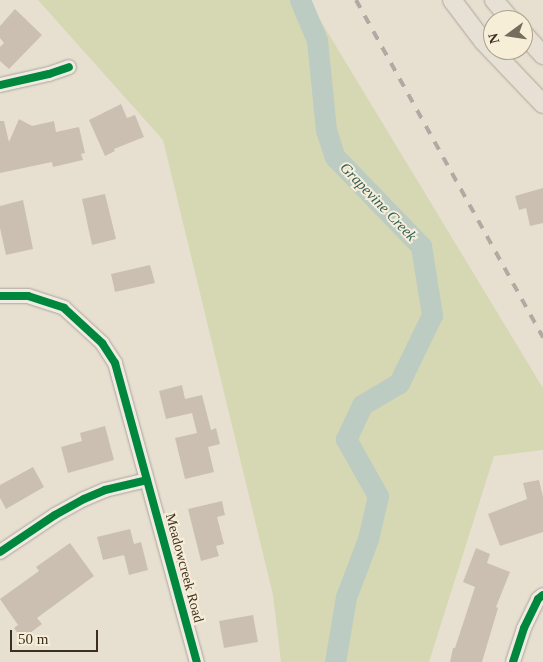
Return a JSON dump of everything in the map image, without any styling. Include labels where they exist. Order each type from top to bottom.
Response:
[{"type":"main road","points":[[452,0],[483,41],[543,104]]},
{"type":"main road","points":[[494,0],[502,10]]},
{"type":"main road","points":[[533,44],[543,55]]},
{"type":"street","points":[[0,84],[49,74],[69,67]]},
{"type":"street","name":"Meadowcreek Road","points":[[0,296],[28,296],[64,308],[102,344],[115,363],[197,662]]},
{"type":"street","points":[[0,552],[55,515],[84,499],[105,490],[147,480]]},
{"type":"street","points":[[513,662],[524,628],[538,599],[543,595]]},
{"type":"green space","points":[[38,0],[308,0],[543,388],[543,450],[494,456],[429,662],[281,662],[273,595],[163,140]]},
{"type":"building","points":[[15,9],[42,35],[9,69],[0,61],[0,47],[4,43],[0,38],[0,26]]},
{"type":"building","points":[[121,104],[127,118],[135,115],[144,137],[114,149],[115,151],[105,156],[89,120]]},
{"type":"building","points":[[19,119],[32,126],[54,121],[56,132],[79,127],[85,153],[81,154],[83,160],[53,167],[52,162],[0,173],[0,121],[4,121],[9,142]]},
{"type":"building","points":[[543,188],[543,223],[530,226],[526,208],[519,210],[515,196]]},
{"type":"building","points":[[105,194],[116,239],[92,245],[82,199]]},
{"type":"building","points":[[23,200],[33,249],[6,255],[0,228],[0,206]]},
{"type":"building","points":[[150,265],[155,283],[115,292],[111,274]]},
{"type":"building","points":[[182,385],[185,399],[202,395],[211,430],[216,428],[220,444],[208,447],[214,472],[185,479],[175,438],[197,433],[192,413],[166,419],[159,391]]},
{"type":"building","points":[[105,426],[114,460],[68,473],[61,447],[82,441],[80,433]]},
{"type":"building","points":[[33,467],[44,487],[6,509],[0,498],[0,485]]},
{"type":"building","points":[[539,480],[543,497],[543,532],[500,546],[488,514],[527,499],[523,483]]},
{"type":"building","points":[[222,501],[225,515],[217,517],[224,544],[216,546],[219,556],[201,561],[188,509]]},
{"type":"building","points":[[130,529],[134,544],[141,542],[148,570],[129,575],[124,555],[103,560],[97,537]]},
{"type":"building","points":[[70,543],[94,576],[37,618],[42,624],[22,639],[14,628],[18,625],[0,599],[39,571],[36,567]]},
{"type":"building","points":[[476,548],[490,554],[487,563],[510,572],[496,607],[498,608],[482,662],[450,662],[453,648],[455,648],[475,587],[463,582]]},
{"type":"building","points":[[253,615],[258,642],[224,648],[219,621]]},
{"type":"waterway","name":"Grapevine Creek","points":[[300,0],[317,40],[326,130],[335,157],[421,246],[432,315],[399,383],[362,405],[346,439],[378,496],[368,539],[346,597],[335,662]]},
{"type":"railway","points":[[356,0],[543,338]]},
{"type":"cycle path","points":[[0,85],[49,74],[69,67]]},
{"type":"cycle path","points":[[0,296],[28,296],[64,308],[102,343],[115,363],[197,662]]},
{"type":"cycle path","points":[[0,552],[55,515],[84,499],[105,490],[147,480]]},
{"type":"cycle path","points":[[513,662],[524,628],[538,599],[543,595]]}]
